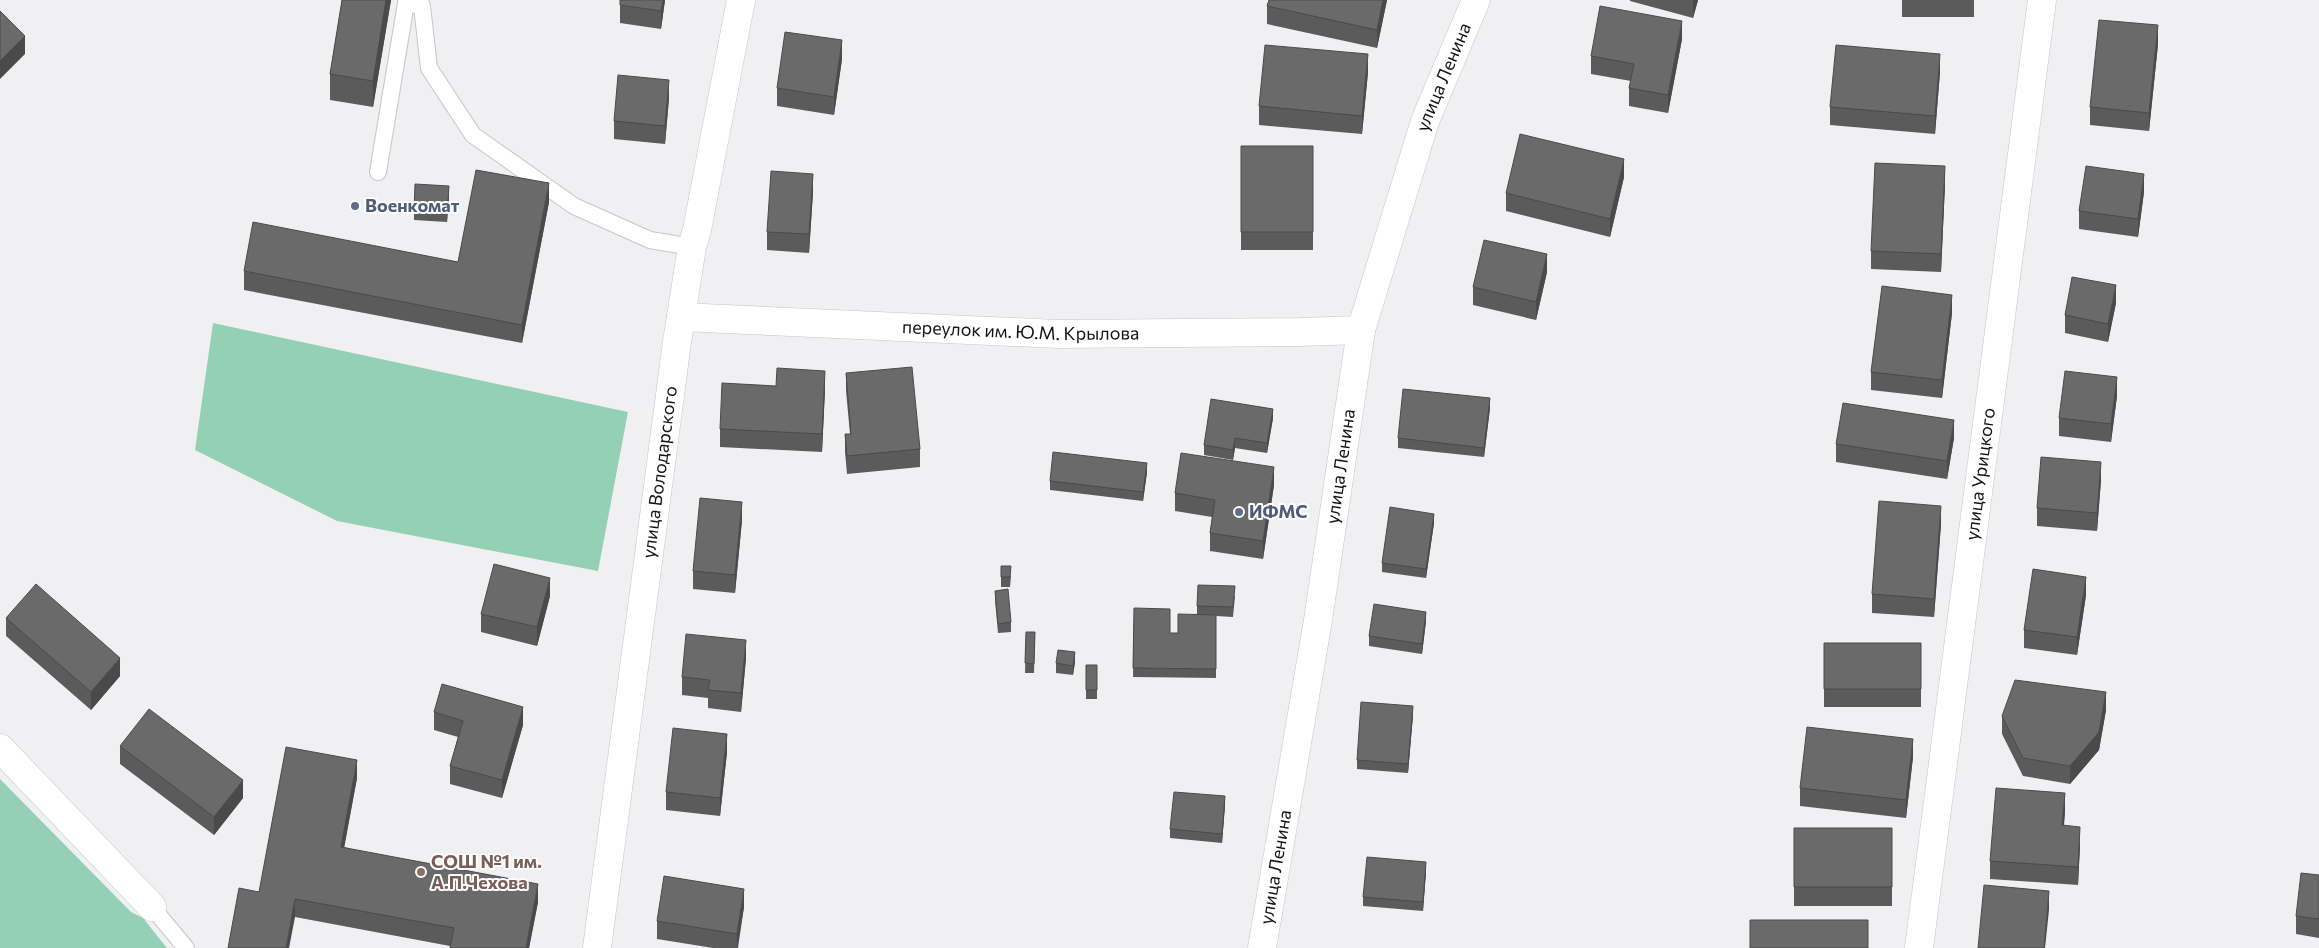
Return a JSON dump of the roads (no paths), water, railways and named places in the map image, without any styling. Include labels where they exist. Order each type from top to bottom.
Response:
[{"type":"street","name":"улица Володарского","points":[[597,948],[681,317],[692,247],[697,230],[742,0]]},
{"type":"street","name":"улица Ленина","points":[[1262,948],[1318,620],[1361,330],[1424,120],[1476,0]]},
{"type":"street","name":"улица Урицкого","points":[[1919,948],[2042,0]]},
{"type":"street","name":"переулок им. Ю.М. Крылова","points":[[681,317],[1058,334],[1361,330]]},
{"type":"street","points":[[0,748],[152,907]]},
{"type":"lane","points":[[378,172],[406,3],[422,6],[429,68],[473,135],[574,206],[650,240],[692,247]]},
{"type":"lane","points":[[152,907],[186,948]]},
{"type":"place","name":"Военкомат","points":[[355,206]]},
{"type":"place","name":"ИФМС","points":[[1239,512]]},
{"type":"place","name":"СОШ №1 им. А.П.Чехова","points":[[421,872]]}]
